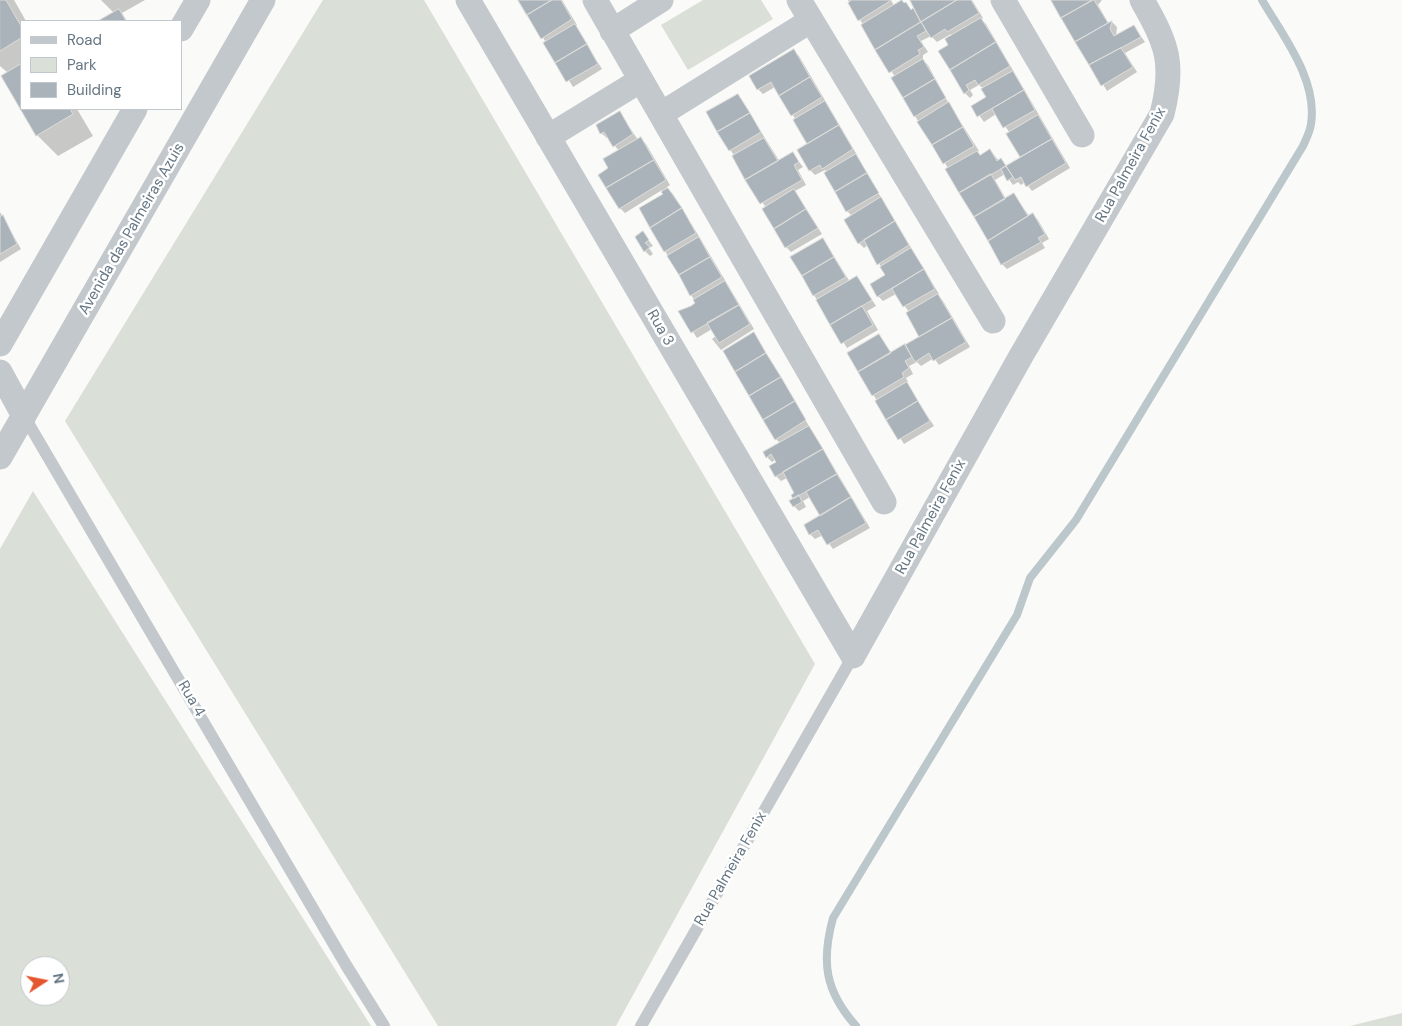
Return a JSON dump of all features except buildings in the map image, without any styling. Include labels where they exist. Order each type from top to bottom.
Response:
[{"type":"street","points":[[182,27],[198,0]]},
{"type":"street","name":"Avenida das Palmeiras Azuis","points":[[0,457],[264,0]]},
{"type":"street","name":"Rua 3","points":[[468,0],[853,656]]},
{"type":"street","points":[[595,0],[884,502]]},
{"type":"street","points":[[612,31],[661,0]]},
{"type":"street","points":[[1003,0],[1082,135]]},
{"type":"street","name":"Rua Palmeira Fenix","points":[[853,656],[1021,356],[1162,114],[1168,92],[1170,72],[1168,56],[1161,34],[1142,0]]},
{"type":"street","points":[[661,114],[804,10],[993,321]]},
{"type":"street","points":[[548,137],[641,80]]},
{"type":"street","points":[[0,344],[134,110]]},
{"type":"street","name":"Rua 4","points":[[0,372],[24,416]]},
{"type":"lane","name":"Rua 4","points":[[24,416],[346,965],[384,1026]]},
{"type":"lane","name":"Rua Palmeira Fenix","points":[[641,1026],[853,656]]},
{"type":"green space","points":[[323,0],[424,0],[815,664],[616,1026],[438,1026],[65,421]]},
{"type":"green space","points":[[703,0],[761,0],[773,19],[688,70],[661,25]]},
{"type":"green space","points":[[33,491],[371,1026],[0,1026],[0,549]]},
{"type":"green space","points":[[1402,1013],[1402,1026],[1350,1026]]},
{"type":"waterway","points":[[856,1026],[838,1001],[828,975],[827,949],[833,918],[1017,615],[1030,578],[1076,520],[1303,146],[1310,130],[1312,108],[1304,75],[1289,43],[1262,0]]}]
